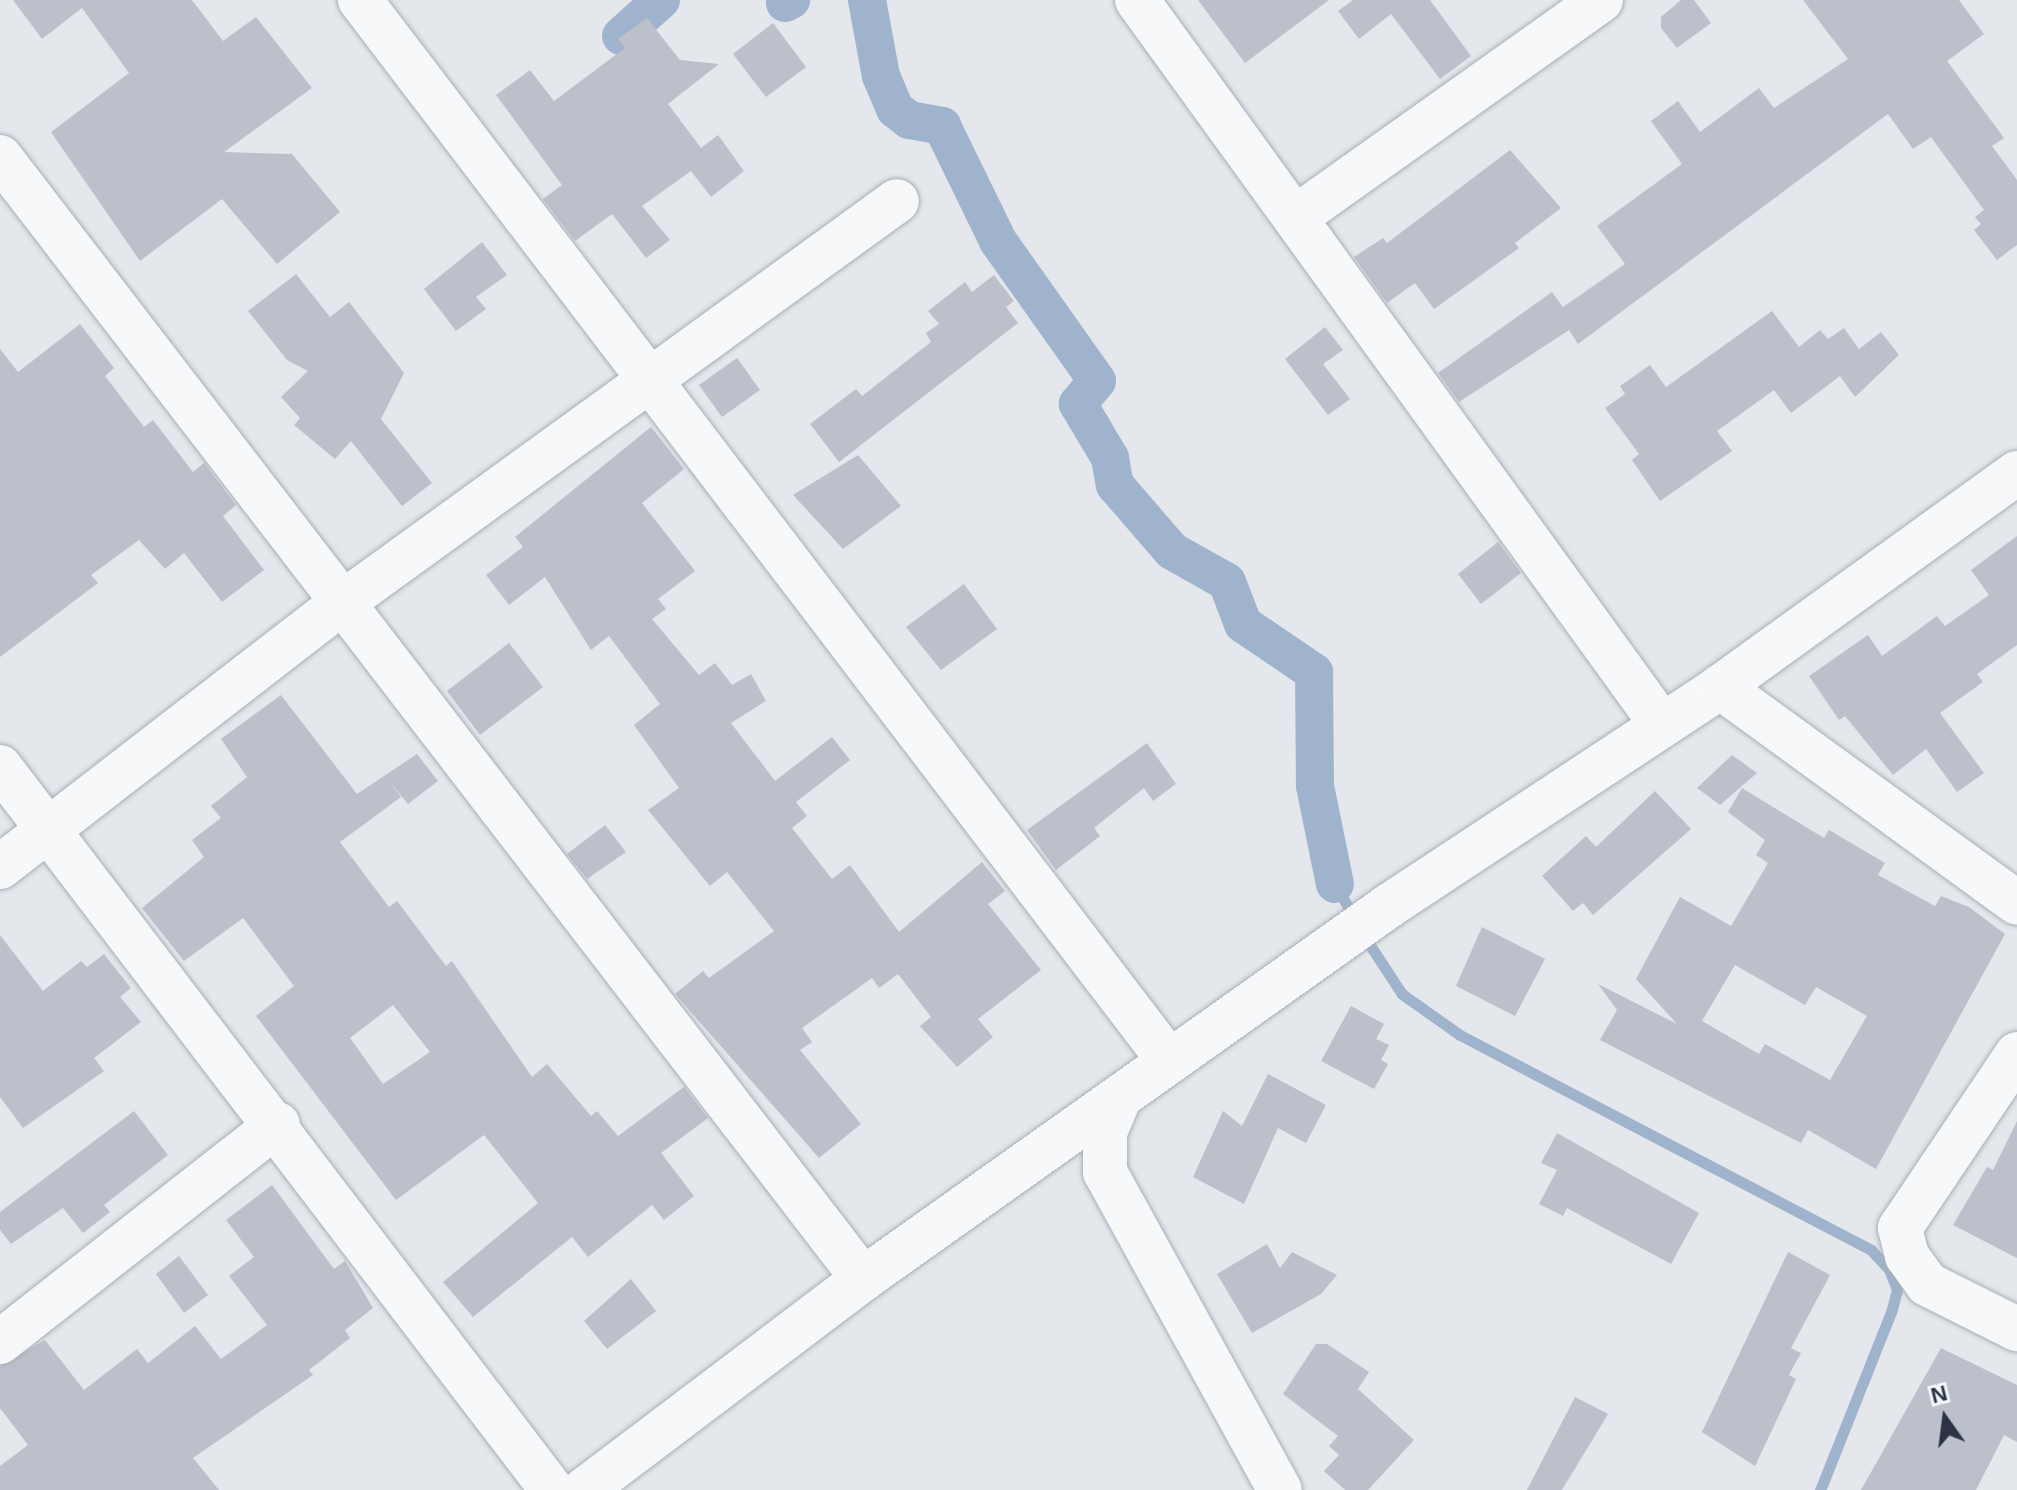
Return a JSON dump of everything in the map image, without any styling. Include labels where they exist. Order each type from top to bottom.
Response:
[{"type":"street","points":[[360,0],[1169,1061]]},
{"type":"street","points":[[1137,0],[1662,725]]},
{"type":"street","points":[[1296,217],[1601,0]]},
{"type":"street","points":[[0,157],[863,1279]]},
{"type":"street","points":[[0,867],[342,603],[652,384],[897,201]]},
{"type":"street","points":[[584,1490],[863,1279],[1169,1061],[1390,905],[1720,687],[2017,473]]},
{"type":"street","points":[[1720,687],[2017,903]]},
{"type":"street","points":[[0,767],[278,1124],[552,1490]]},
{"type":"street","points":[[2017,1054],[1900,1228],[1907,1256],[1927,1284],[2017,1329]]},
{"type":"street","points":[[1120,1097],[1105,1133],[1105,1172],[1118,1202],[1280,1490]]},
{"type":"street","points":[[0,1342],[278,1124]]},
{"type":"street","points":[[1014,1174],[1058,1170],[1095,1179],[1118,1202]]},
{"type":"building","points":[[13,0],[192,0],[223,41],[256,17],[312,88],[224,152],[292,154],[340,212],[277,264],[222,199],[140,261],[51,132],[129,73],[82,8],[42,39]]},
{"type":"building","points":[[1198,0],[1329,0],[1245,63]]},
{"type":"building","points":[[1353,0],[1430,0],[1471,56],[1440,79],[1391,14],[1359,39],[1338,11]]},
{"type":"building","points":[[1681,0],[1694,0],[1711,23],[1677,48],[1661,28],[1661,17]]},
{"type":"building","points":[[1803,0],[1959,0],[1984,34],[1947,61],[2004,138],[1992,146],[2017,180],[2017,245],[1997,260],[1974,230],[1981,224],[1975,217],[1984,210],[1931,137],[1913,149],[1888,114],[1578,344],[1569,330],[1459,402],[1438,373],[1552,292],[1563,307],[1625,264],[1597,226],[1682,164],[1651,121],[1678,101],[1700,132],[1759,88],[1774,108],[1848,59]]},
{"type":"building","points":[[647,18],[680,60],[719,64],[668,104],[701,148],[718,135],[744,171],[711,197],[691,171],[642,206],[670,240],[646,258],[612,214],[575,241],[543,199],[562,185],[496,95],[530,70],[554,101],[625,48],[618,39]]},
{"type":"building","points":[[773,23],[806,67],[766,97],[733,54]]},
{"type":"building","points":[[1510,150],[1561,208],[1515,243],[1519,248],[1434,309],[1415,283],[1387,303],[1354,257],[1383,238],[1387,243]]},
{"type":"building","points":[[482,242],[507,275],[476,297],[486,309],[456,331],[424,289]]},
{"type":"building","points":[[296,274],[330,317],[349,302],[404,373],[381,419],[432,483],[402,506],[351,441],[335,459],[294,425],[300,418],[281,397],[308,371],[287,360],[248,311]]},
{"type":"building","points":[[994,275],[1014,301],[1006,307],[1018,323],[839,462],[810,424],[856,389],[862,396],[931,342],[926,333],[939,324],[928,311],[965,282],[972,292]]},
{"type":"building","points":[[1772,311],[1799,347],[1820,330],[1828,339],[1844,328],[1859,349],[1881,332],[1899,355],[1855,397],[1840,376],[1791,413],[1774,390],[1717,431],[1732,451],[1660,501],[1632,460],[1639,454],[1605,408],[1625,394],[1620,386],[1650,365],[1666,387]]},
{"type":"building","points":[[80,324],[114,368],[105,376],[144,427],[153,420],[193,472],[204,463],[236,505],[223,516],[264,570],[222,602],[184,553],[165,569],[139,540],[91,575],[98,583],[0,657],[0,349],[18,372]]},
{"type":"building","points":[[1325,327],[1343,350],[1323,364],[1350,399],[1328,415],[1285,359]]},
{"type":"building","points":[[737,358],[760,390],[722,417],[699,385]]},
{"type":"building","points":[[651,427],[684,469],[642,503],[695,571],[658,599],[666,609],[652,619],[699,675],[715,663],[732,685],[751,674],[766,701],[731,723],[775,781],[832,737],[850,760],[796,802],[807,816],[792,828],[832,879],[850,865],[899,932],[982,862],[1005,891],[988,904],[1041,970],[978,1019],[993,1037],[957,1067],[920,1026],[931,1017],[898,974],[879,988],[872,978],[802,1028],[812,1042],[800,1050],[861,1124],[819,1158],[675,994],[703,971],[709,978],[774,931],[727,872],[710,886],[648,810],[679,788],[634,725],[660,704],[609,636],[591,650],[545,577],[509,605],[486,575],[523,547],[515,537]]},
{"type":"building","points":[[858,455],[901,506],[843,549],[793,495]]},
{"type":"building","points":[[2017,536],[2017,645],[1977,674],[1983,682],[1940,713],[1984,773],[1957,792],[1926,749],[1893,775],[1845,716],[1839,720],[1809,676],[1868,635],[1882,656],[1937,616],[1945,626],[1989,595],[1971,570]]},
{"type":"building","points":[[1498,542],[1521,573],[1481,604],[1458,574]]},
{"type":"building","points":[[964,584],[997,629],[941,670],[906,627]]},
{"type":"building","points":[[509,643],[543,687],[480,735],[447,691]]},
{"type":"building","points":[[281,695],[357,794],[417,754],[438,781],[408,804],[388,780],[401,797],[340,842],[389,907],[397,901],[446,966],[452,961],[532,1077],[547,1064],[591,1116],[597,1111],[618,1136],[684,1087],[708,1118],[661,1153],[694,1196],[664,1220],[652,1205],[588,1257],[572,1237],[473,1317],[443,1282],[538,1203],[484,1135],[396,1200],[256,1016],[294,986],[243,918],[184,961],[142,908],[204,857],[192,840],[221,818],[211,806],[247,777],[221,739]],"holes":[[[393,1005],[430,1052],[383,1084],[350,1038]]]},
{"type":"building","points":[[1147,743],[1176,784],[1153,801],[1144,788],[1094,828],[1100,836],[1056,870],[1027,830]]},
{"type":"building","points":[[1732,755],[1757,773],[1720,805],[1697,788]]},
{"type":"building","points":[[1742,788],[1824,838],[1829,830],[1885,863],[1878,875],[1935,906],[1941,896],[1969,907],[2005,934],[1876,1169],[1808,1130],[1801,1143],[1600,1040],[1617,1010],[1598,984],[1677,1024],[1636,979],[1680,897],[1731,926],[1768,863],[1756,855],[1765,840],[1728,812]],"holes":[[[1735,965],[1805,1005],[1816,987],[1867,1016],[1830,1080],[1765,1044],[1759,1054],[1702,1021]]]},
{"type":"building","points":[[1655,791],[1691,829],[1593,915],[1583,903],[1573,911],[1542,876],[1586,836],[1596,847]]},
{"type":"building","points":[[605,825],[626,852],[587,879],[567,854]]},
{"type":"building","points":[[1482,927],[1545,959],[1515,1016],[1456,986]]},
{"type":"building","points":[[0,935],[43,991],[81,961],[87,967],[104,954],[131,988],[120,997],[141,1022],[94,1058],[104,1071],[23,1128],[0,1097]]},
{"type":"building","points":[[1351,1006],[1384,1024],[1376,1039],[1389,1045],[1381,1060],[1388,1064],[1374,1089],[1321,1061]]},
{"type":"building","points":[[1268,1074],[1326,1105],[1306,1143],[1278,1128],[1244,1204],[1193,1177],[1223,1111],[1242,1126]]},
{"type":"building","points":[[134,1111],[168,1155],[104,1205],[110,1212],[83,1233],[63,1208],[11,1244],[0,1230],[0,1212]]},
{"type":"building","points":[[2017,1121],[2017,1258],[1953,1225],[1987,1167],[1993,1170]]},
{"type":"building","points":[[1557,1133],[1699,1213],[1671,1264],[1567,1208],[1563,1216],[1539,1204],[1557,1170],[1541,1163]]},
{"type":"building","points":[[272,1185],[334,1269],[345,1261],[373,1308],[345,1330],[350,1338],[309,1370],[313,1375],[193,1458],[219,1490],[0,1490],[0,1466],[28,1445],[0,1408],[0,1366],[45,1340],[84,1390],[137,1349],[148,1363],[195,1326],[221,1359],[267,1325],[229,1276],[254,1257],[226,1220]]},
{"type":"building","points":[[1267,1244],[1280,1268],[1292,1252],[1337,1275],[1321,1294],[1252,1333],[1217,1274]]},
{"type":"building","points":[[1788,1252],[1830,1275],[1791,1348],[1801,1353],[1789,1375],[1796,1379],[1755,1466],[1702,1432]]},
{"type":"building","points":[[179,1256],[208,1295],[184,1313],[156,1274]]},
{"type":"building","points":[[631,1279],[656,1311],[607,1349],[584,1321]]},
{"type":"building","points":[[1316,1344],[1327,1344],[1369,1372],[1358,1389],[1414,1440],[1368,1490],[1345,1490],[1324,1471],[1339,1455],[1329,1446],[1338,1436],[1283,1394]]},
{"type":"building","points":[[1941,1348],[2017,1385],[2017,1442],[2004,1435],[1976,1490],[1861,1490]]},
{"type":"building","points":[[1575,1397],[1608,1414],[1562,1490],[1527,1490]]},
{"type":"waterway","points":[[621,36],[661,0]]},
{"type":"waterway","points":[[785,3],[791,0]]},
{"type":"waterway","points":[[867,0],[881,76],[895,109],[909,120],[942,126],[998,241],[1097,381],[1078,404],[1110,458],[1115,485],[1172,551],[1227,582],[1243,624],[1314,672],[1315,786],[1335,884]]},
{"type":"waterway","points":[[1335,884],[1356,921]]},
{"type":"waterway","points":[[1364,936],[1402,994],[1460,1035],[1871,1250],[1889,1269],[1897,1290],[1891,1312],[1820,1490]]}]
